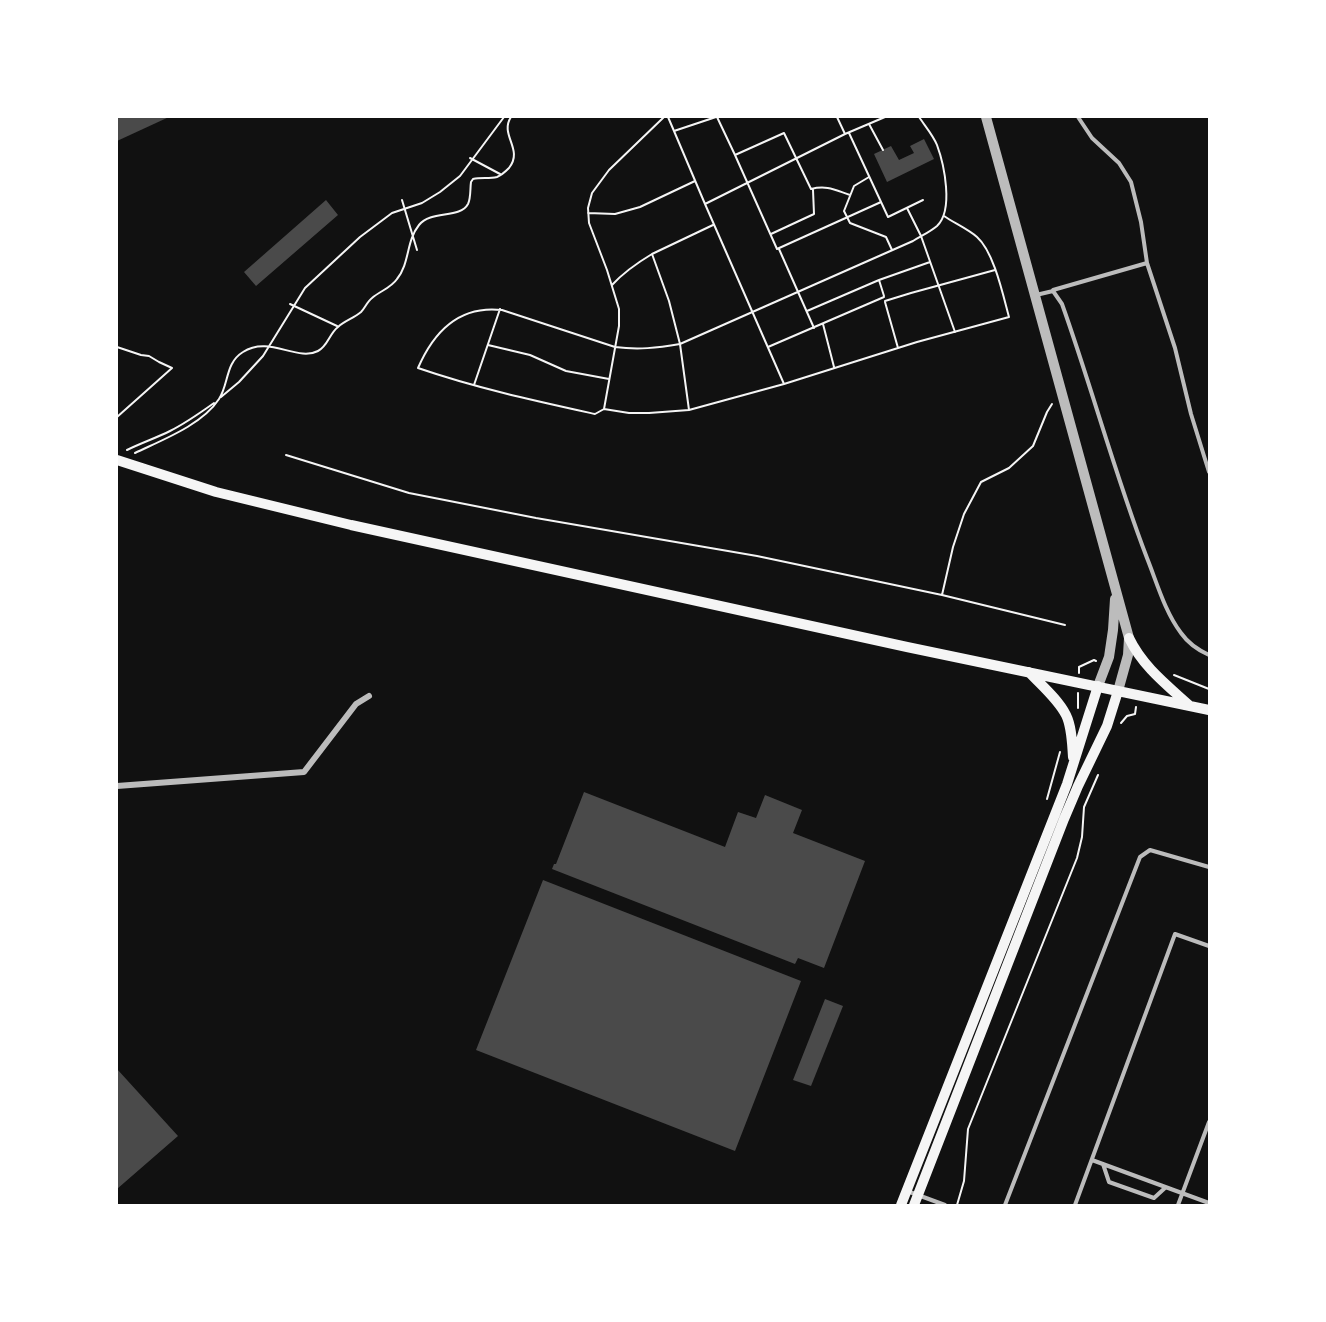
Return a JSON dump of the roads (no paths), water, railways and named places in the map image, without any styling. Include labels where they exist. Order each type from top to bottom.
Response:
[{"type":"main road","points":[[117,460],[216,492],[351,525],[907,647],[1209,710]]},
{"type":"main road","points":[[1129,638],[1136,653],[1149,669],[1190,706]]},
{"type":"main road","points":[[916,1200],[1072,785],[1074,763],[1072,736],[1066,716],[1055,700],[1029,672]]},
{"type":"main road","points":[[1074,763],[1098,686]]},
{"type":"main road","points":[[901,1205],[1072,785],[1087,766],[1107,726],[1118,691]]},
{"type":"street","points":[[986,117],[1129,638],[1128,655],[1118,691]]},
{"type":"street","points":[[1098,686],[1109,657],[1115,590]]},
{"type":"street","points":[[117,786],[304,772],[356,704],[369,696]]},
{"type":"lane","points":[[1078,117],[1092,138],[1119,163],[1131,182],[1141,222],[1147,263],[1175,348],[1191,414],[1209,472]]},
{"type":"lane","points":[[1035,295],[1147,263]]},
{"type":"lane","points":[[1053,291],[1062,304],[1137,530],[1164,602],[1181,634],[1201,652],[1209,655]]},
{"type":"lane","points":[[1005,1205],[1140,857],[1150,850],[1209,867]]},
{"type":"lane","points":[[1075,1205],[1175,934],[1209,946]]},
{"type":"lane","points":[[1178,1205],[1209,1122]]},
{"type":"lane","points":[[1092,1160],[1209,1203]]},
{"type":"lane","points":[[1102,1164],[1109,1182],[1154,1198],[1166,1187]]},
{"type":"lane","points":[[906,1191],[916,1200],[945,1205]]},
{"type":"lane","points":[[1193,1197],[1194,1205]]}]
